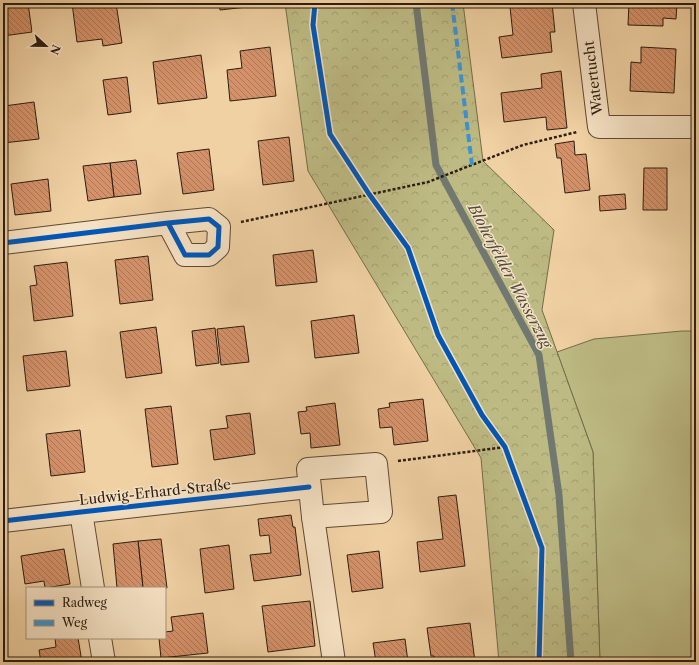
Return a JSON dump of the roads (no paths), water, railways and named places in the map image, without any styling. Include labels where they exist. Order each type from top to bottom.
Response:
[{"type":"street","name":"Watertucht","points":[[584,3],[599,127],[696,127]]},
{"type":"street","points":[[3,243],[168,223],[209,219],[219,227],[218,247],[208,255],[185,255],[168,223]]},
{"type":"street","points":[[313,518],[381,512],[376,464],[308,469],[313,518],[334,662]]},
{"type":"street","name":"Ludwig-Erhard-Straße","points":[[3,521],[309,487]]},
{"type":"street","points":[[81,512],[93,587]]},
{"type":"street","points":[[100,639],[104,662]]},
{"type":"waterway","name":"Bloherfelder Wasserzug","points":[[416,3],[436,165],[539,355],[559,495],[571,662]]}]
